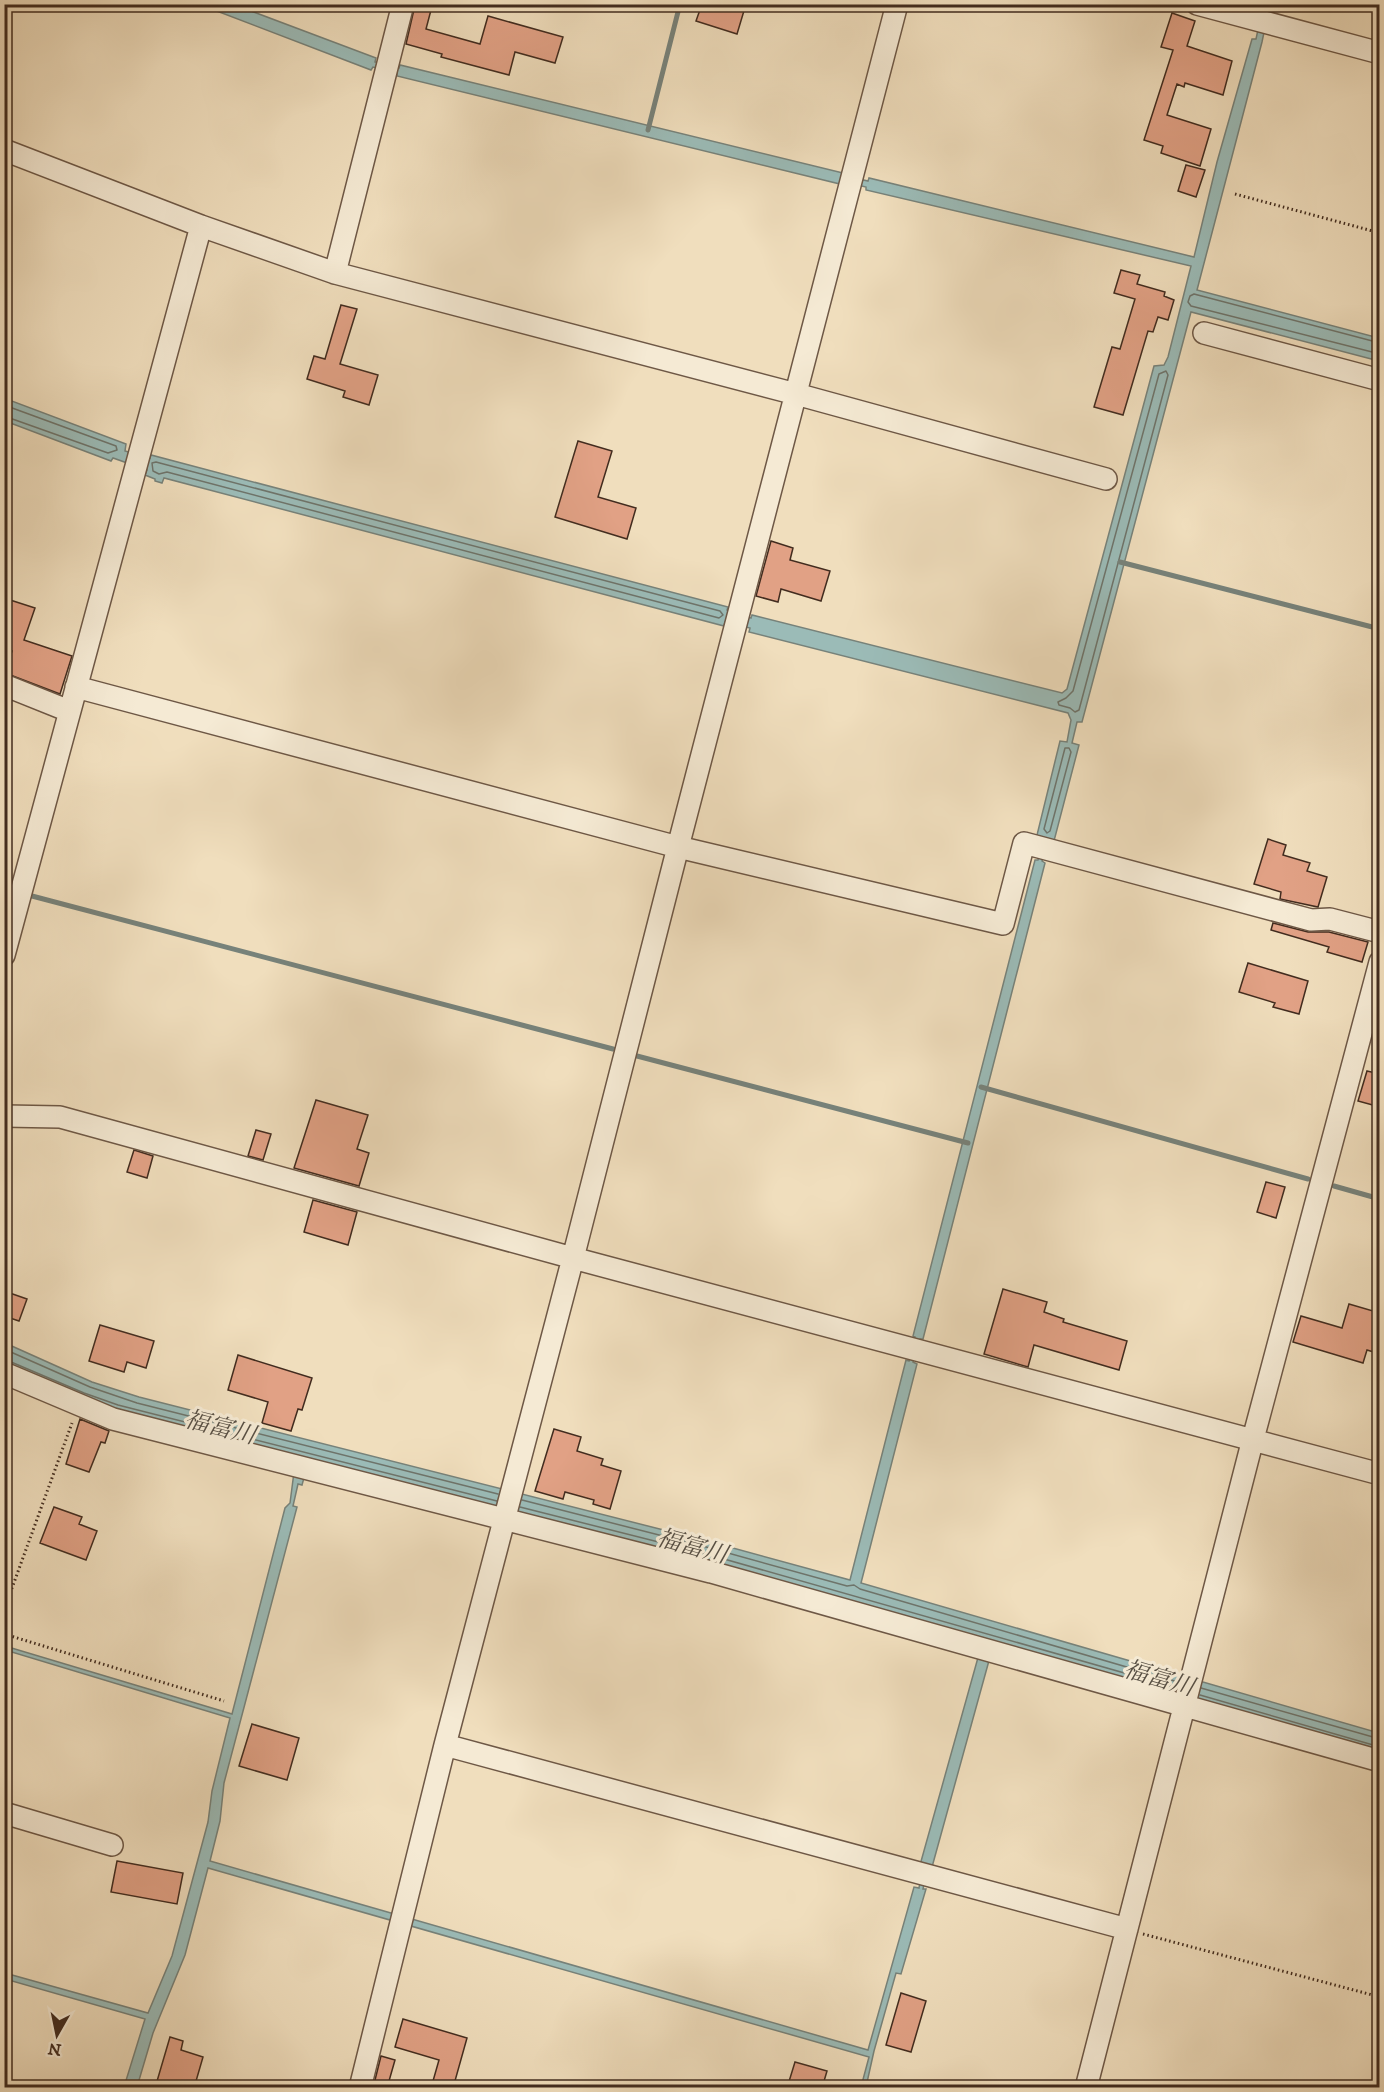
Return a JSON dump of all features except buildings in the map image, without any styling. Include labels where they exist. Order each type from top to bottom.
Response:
[{"type":"street","points":[[335,273],[403,4]]},
{"type":"street","points":[[360,2088],[445,1745],[897,4]]},
{"type":"street","points":[[1197,4],[1380,53]]},
{"type":"street","points":[[4,150],[201,226],[335,273],[796,394],[1106,479]]},
{"type":"street","points":[[4,955],[201,226]]},
{"type":"street","points":[[1204,333],[1380,380]]},
{"type":"street","points":[[4,685],[69,711]]},
{"type":"street","points":[[76,687],[678,847],[1003,924],[1024,843],[1311,920],[1330,919],[1380,932]]},
{"type":"street","points":[[1086,2088],[1253,1439],[1380,962]]},
{"type":"street","points":[[4,1116],[60,1117],[573,1258],[1380,1474]]},
{"type":"street","points":[[4,1373],[113,1419],[301,1467],[508,1507],[711,1572],[988,1650],[1185,1702],[1380,1761]]},
{"type":"street","points":[[445,1745],[912,1873],[1127,1929]]},
{"type":"street","points":[[4,1813],[112,1845]]},
{"type":"path","points":[[1235,195],[1380,233]]},
{"type":"path","points":[[4,1610],[78,1406]]},
{"type":"path","points":[[4,1634],[224,1701]]},
{"type":"path","points":[[1127,1929],[1380,1997]]},
{"type":"water","name":"福富川","points":[[201,5],[235,5],[376,58],[375,62],[399,68],[400,65],[843,173],[842,175],[868,181],[869,178],[1194,257],[1217,162],[1252,39],[1256,39],[1263,7],[1260,5],[1275,5],[1274,9],[1269,8],[1197,290],[1379,338],[1379,361],[1191,312],[1082,722],[1077,722],[1072,743],[1079,745],[1054,841],[1048,840],[1042,861],[1045,863],[923,1339],[920,1339],[913,1362],[917,1364],[861,1583],[1379,1733],[1379,1753],[990,1657],[932,1867],[928,1866],[923,1889],[926,1889],[901,1974],[896,1973],[866,2087],[861,2087],[869,2057],[208,1868],[185,1955],[153,2033],[137,2087],[124,2087],[145,2019],[5,1979],[5,1973],[148,2013],[172,1956],[208,1822],[212,1791],[230,1718],[5,1650],[5,1646],[232,1714],[285,1508],[290,1503],[294,1472],[117,1410],[5,1364],[5,1343],[92,1382],[139,1397],[711,1542],[850,1580],[906,1360],[909,1361],[915,1337],[913,1336],[1035,860],[1038,860],[1044,838],[1037,835],[1060,741],[1067,742],[1071,720],[1068,713],[749,632],[750,628],[725,622],[724,626],[164,478],[162,483],[155,481],[145,475],[147,470],[113,458],[111,461],[5,421],[4,398],[126,444],[125,451],[150,458],[151,455],[728,607],[727,610],[751,618],[752,615],[1062,693],[1067,689],[1154,366],[1164,365],[1168,357],[1191,266],[866,190],[866,187],[841,181],[840,184],[397,76],[397,73],[373,67],[371,70]],"holes":[[[305,1474],[979,1654],[920,1865],[923,1866],[919,1888],[914,1887],[868,2050],[210,1861],[220,1821],[224,1783],[297,1507],[293,1506],[298,1484],[302,1485]]]},
{"type":"waterway","points":[[648,130],[680,4]]},
{"type":"waterway","points":[[1120,562],[1380,629]]},
{"type":"waterway","points":[[4,890],[8,891]]},
{"type":"waterway","points":[[32,896],[613,1049]]},
{"type":"waterway","points":[[637,1056],[968,1143]]},
{"type":"waterway","points":[[981,1087],[1308,1179]]},
{"type":"waterway","points":[[1334,1186],[1380,1199]]}]
